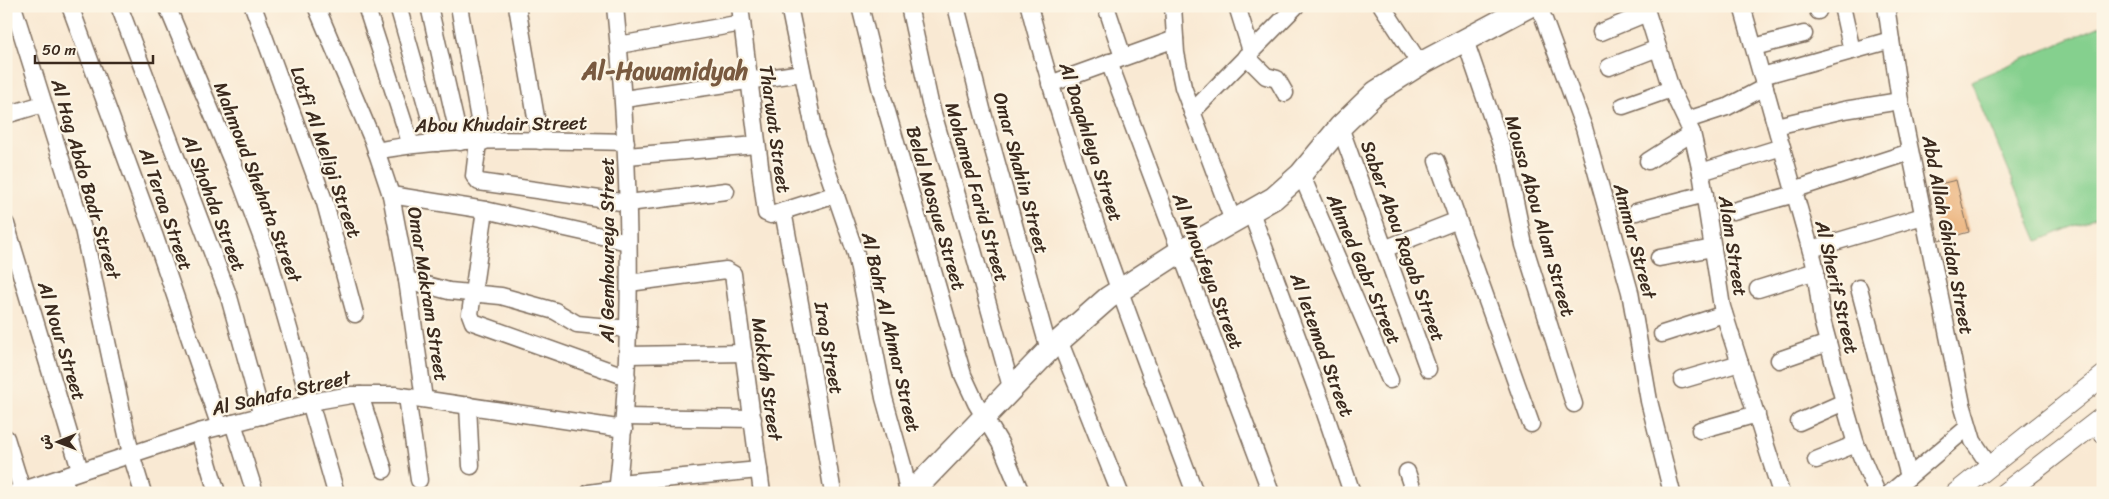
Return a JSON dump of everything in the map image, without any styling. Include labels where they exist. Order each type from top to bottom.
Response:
[{"type":"main road","points":[[909,493],[1054,345],[1119,289],[1274,198],[1301,174],[1340,127],[1372,95],[1420,64],[1465,40],[1506,12],[1529,6]]},
{"type":"street","name":"Al Hag Abdo Badr Street","points":[[13,6],[83,229],[131,454],[143,493]]},
{"type":"street","name":"Al Teraa Street","points":[[70,6],[155,237],[254,493]]},
{"type":"street","name":"Al Shohda Street","points":[[119,6],[228,297],[262,416]]},
{"type":"street","name":"Mahmoud Shehata Street","points":[[167,6],[257,226],[279,289],[336,493]]},
{"type":"street","name":"Lotfi Al Meligi Street","points":[[253,6],[326,203],[355,314]]},
{"type":"street","name":"Omar Makram Street","points":[[316,6],[376,151],[391,195],[407,280],[424,399]]},
{"type":"street","points":[[366,6],[410,145]]},
{"type":"street","points":[[398,6],[437,143]]},
{"type":"street","points":[[429,6],[460,142]]},
{"type":"street","points":[[459,6],[480,142],[474,176],[479,182],[628,203],[726,191]]},
{"type":"street","points":[[518,6],[540,141]]},
{"type":"street","name":"Al Gemhoureya Street","points":[[615,6],[627,149],[629,282],[627,377],[618,489]]},
{"type":"street","name":"Tharwat Street","points":[[740,6],[766,213],[771,215],[836,194]]},
{"type":"street","name":"Al Bahr Al Ahmar Street","points":[[789,6],[816,138],[855,250],[884,398],[909,493]]},
{"type":"street","name":"Belal Mosque Street","points":[[860,6],[882,91],[963,375],[1000,443],[1021,493]]},
{"type":"street","name":"Mohamed Farid Street","points":[[909,6],[930,103],[974,250],[1011,387]]},
{"type":"street","name":"Omar Shahin Street","points":[[956,6],[984,118],[1054,345],[1120,493]]},
{"type":"street","name":"Al Daqahleya Street","points":[[1030,6],[1050,84],[1119,289],[1195,493]]},
{"type":"street","name":"Al Mnoufeya Street","points":[[1106,6],[1116,60],[1180,252],[1270,493]]},
{"type":"street","name":"Al Ietemad Street","points":[[1173,6],[1180,77],[1192,112],[1242,216],[1326,413],[1352,493]]},
{"type":"street","points":[[1236,6],[1249,54],[1266,76],[1277,79],[1285,93]]},
{"type":"street","points":[[1192,112],[1296,6]]},
{"type":"street","name":"Ammar Street","points":[[1539,6],[1584,128],[1607,215],[1628,283],[1649,401],[1672,493]]},
{"type":"street","name":"Al Sherif Street","points":[[1742,6],[1811,249],[1816,271],[1820,310],[1844,402],[1856,444],[1877,493]]},
{"type":"street","points":[[1842,6],[1852,51]]},
{"type":"street","name":"Abd Allah Ghidan Street","points":[[1886,6],[1900,102],[1968,427],[1974,441],[1990,466]]},
{"type":"street","points":[[1386,8],[1420,64]]},
{"type":"street","points":[[1601,32],[1646,9]]},
{"type":"street","name":"Alam Street","points":[[1646,9],[1671,88],[1689,127],[1701,172],[1724,314],[1781,493]]},
{"type":"street","points":[[619,45],[742,23]]},
{"type":"street","points":[[1754,47],[1804,34]]},
{"type":"street","points":[[1050,84],[1175,39]]},
{"type":"street","name":"Mousa Abou Alam Street","points":[[1465,40],[1507,162],[1524,244],[1574,404]]},
{"type":"street","points":[[1648,161],[1689,127],[1727,106],[1763,82],[1852,51],[1891,40]]},
{"type":"street","points":[[1609,67],[1658,48]]},
{"type":"street","points":[[624,99],[802,73]]},
{"type":"street","points":[[1623,106],[1671,88]]},
{"type":"street","points":[[1776,126],[1844,110],[1900,102]]},
{"type":"street","points":[[6,115],[43,104]]},
{"type":"street","name":"Saber Abou Ragab Street","points":[[1340,127],[1428,369]]},
{"type":"street","name":"Abou Khudair Street","points":[[376,151],[410,145],[460,142],[540,141],[627,149],[756,145]]},
{"type":"street","points":[[1701,172],[1782,147]]},
{"type":"street","points":[[1733,211],[1910,152]]},
{"type":"street","points":[[1437,161],[1531,424]]},
{"type":"street","name":"Ahmed Gabr Street","points":[[1301,174],[1390,380]]},
{"type":"street","points":[[1636,212],[1705,194]]},
{"type":"street","name":"Omar Makram Street","points":[[391,195],[485,210],[628,242]]},
{"type":"street","points":[[485,210],[472,293],[470,314],[473,322],[627,377]]},
{"type":"street","name":"Iraq Street","points":[[783,211],[810,352],[833,493]]},
{"type":"street","points":[[1811,249],[1923,216]]},
{"type":"street","points":[[1384,249],[1458,220]]},
{"type":"street","name":"Al Nour Street","points":[[6,224],[80,470]]},
{"type":"street","points":[[1659,258],[1713,248]]},
{"type":"street","name":"Makkah Street","points":[[629,282],[726,270],[730,271],[734,277],[762,493]]},
{"type":"street","points":[[1758,289],[1816,271]]},
{"type":"street","points":[[407,280],[449,291],[494,294],[558,312],[577,324],[628,329]]},
{"type":"street","points":[[1859,288],[1909,477]]},
{"type":"street","points":[[1662,334],[1724,314]]},
{"type":"street","points":[[1779,360],[1828,343]]},
{"type":"street","points":[[628,355],[744,353]]},
{"type":"street","points":[[1682,380],[1740,363]]},
{"type":"street","points":[[1956,493],[2103,376]]},
{"type":"street","points":[[360,395],[384,470]]},
{"type":"street","name":"Al Sahafa Street","points":[[20,492],[80,470],[199,432],[310,404],[360,395],[407,396],[624,423]]},
{"type":"street","points":[[407,396],[420,480]]},
{"type":"street","points":[[1798,422],[1844,402]]},
{"type":"street","points":[[468,405],[471,466]]},
{"type":"street","points":[[1700,430],[1757,414]]},
{"type":"street","points":[[624,423],[753,419]]},
{"type":"street","points":[[2013,490],[2101,425]]},
{"type":"street","points":[[1890,493],[1968,427]]},
{"type":"street","points":[[199,432],[217,493]]},
{"type":"street","points":[[6,438],[20,492]]},
{"type":"street","points":[[1816,460],[1856,444]]},
{"type":"street","points":[[589,493],[759,470]]},
{"type":"street","points":[[1407,472],[1414,493]]},
{"type":"street","points":[[63,477],[68,493]]},
{"type":"green space","points":[[2103,25],[2103,214],[2038,241],[1971,81]]},
{"type":"building","points":[[1956,180],[1969,232],[1939,240],[1928,187]]},
{"type":"district","name":"Al-Hawamidyah","points":[[665,71]]}]
